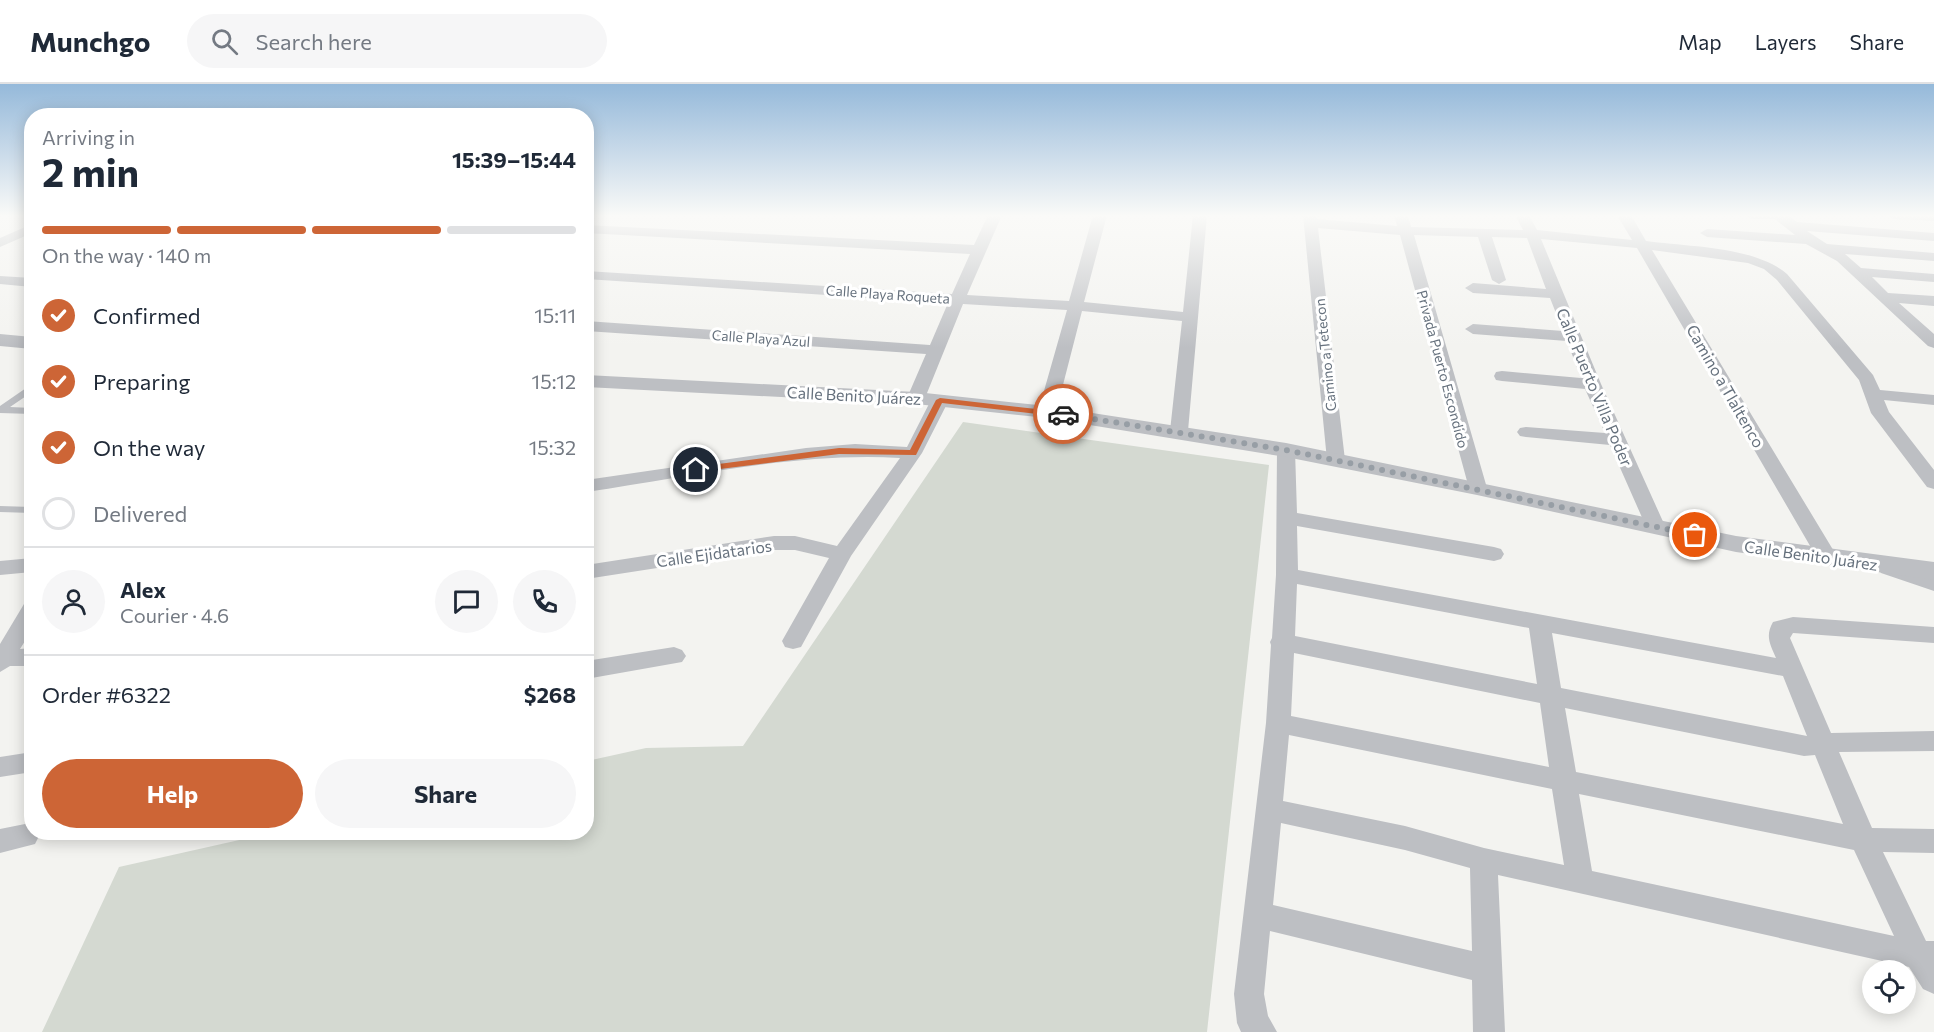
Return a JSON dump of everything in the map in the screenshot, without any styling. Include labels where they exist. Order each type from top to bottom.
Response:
[{"type":"street","points":[[916,398],[976,259]]},
{"type":"street","points":[[1047,412],[1087,259]]},
{"type":"street","points":[[1179,431],[1195,259]]},
{"type":"street","name":"Camino a Tetecon","points":[[1315,259],[1336,460]]},
{"type":"street","name":"Privada Puerto Escondido","points":[[1414,259],[1477,488]]},
{"type":"street","points":[[1492,259],[1499,280]]},
{"type":"street","name":"Calle Puerto Villa Poder","points":[[1542,259],[1592,384],[1654,526]]},
{"type":"street","name":"Camino a Tlaltenco","points":[[1653,259],[1827,558]]},
{"type":"street","points":[[1752,259],[1769,266],[1782,277],[1867,379],[1880,413],[1934,483]]},
{"type":"street","points":[[1843,259],[1934,344]]},
{"type":"street","points":[[1858,272],[1934,278]]},
{"type":"street","name":"Calle Playa Roqueta","points":[[594,276],[1074,306],[1189,316]]},
{"type":"street","points":[[0,280],[24,282]]},
{"type":"street","points":[[1473,288],[1556,294]]},
{"type":"street","points":[[1886,297],[1934,301]]},
{"type":"street","points":[[1913,324],[1934,326]]},
{"type":"street","name":"Calle Playa Azul","points":[[594,327],[935,350]]},
{"type":"street","points":[[1473,329],[1573,337]]},
{"type":"street","points":[[0,340],[24,342]]},
{"type":"street","points":[[1502,376],[1592,384]]},
{"type":"street","name":"Calle Benito Juárez","points":[[594,381],[916,398],[1047,412],[1179,431],[1286,450],[1477,488],[1736,544],[1934,572]]},
{"type":"street","points":[[1871,394],[1934,400]]},
{"type":"street","points":[[793,641],[842,554],[913,453],[940,400]]},
{"type":"street","points":[[1526,432],[1618,440]]},
{"type":"street","points":[[594,485],[806,454],[855,450],[913,453]]},
{"type":"street","points":[[1261,1032],[1253,1023],[1249,994],[1278,723],[1281,642],[1287,575],[1286,450]]},
{"type":"street","points":[[1287,518],[1494,554]]},
{"type":"street","name":"Calle Ejidatarios","points":[[594,571],[774,543],[795,543],[842,554]]},
{"type":"street","points":[[0,568],[24,566]]},
{"type":"street","points":[[1882,566],[1934,584]]},
{"type":"street","points":[[1287,575],[1790,669]]},
{"type":"street","points":[[1,660],[24,623]]},
{"type":"street","points":[[1539,623],[1580,881]]},
{"type":"street","points":[[1934,635],[1792,625],[1781,628],[1779,638],[1863,840],[1926,955],[1934,979]]},
{"type":"street","points":[[1281,642],[1803,746],[1822,742],[1934,741]]},
{"type":"street","points":[[594,669],[674,656]]},
{"type":"street","points":[[1,660],[24,658]]},
{"type":"street","points":[[1278,723],[1863,840],[1934,841]]},
{"type":"street","points":[[0,767],[24,763]]},
{"type":"street","points":[[1268,809],[1405,838],[1484,860],[1926,955]]},
{"type":"street","points":[[1484,860],[1485,969],[1489,1032]]},
{"type":"street","points":[[1259,915],[1485,969]]},
{"type":"lane","points":[[1,410],[24,394]]},
{"type":"lane","points":[[1,410],[24,411]]},
{"type":"lane","points":[[0,509],[24,510]]},
{"type":"shaded area","points":[[963,422],[1269,465],[1207,1032],[42,1032],[119,867],[240,840],[594,840],[594,759],[646,748],[743,746]]},
{"type":"way so far","points":[[1063,414],[1286,450],[1695,535]]},
{"type":"route","points":[[696,470],[839,451],[913,453],[940,400],[1063,414]]}]
